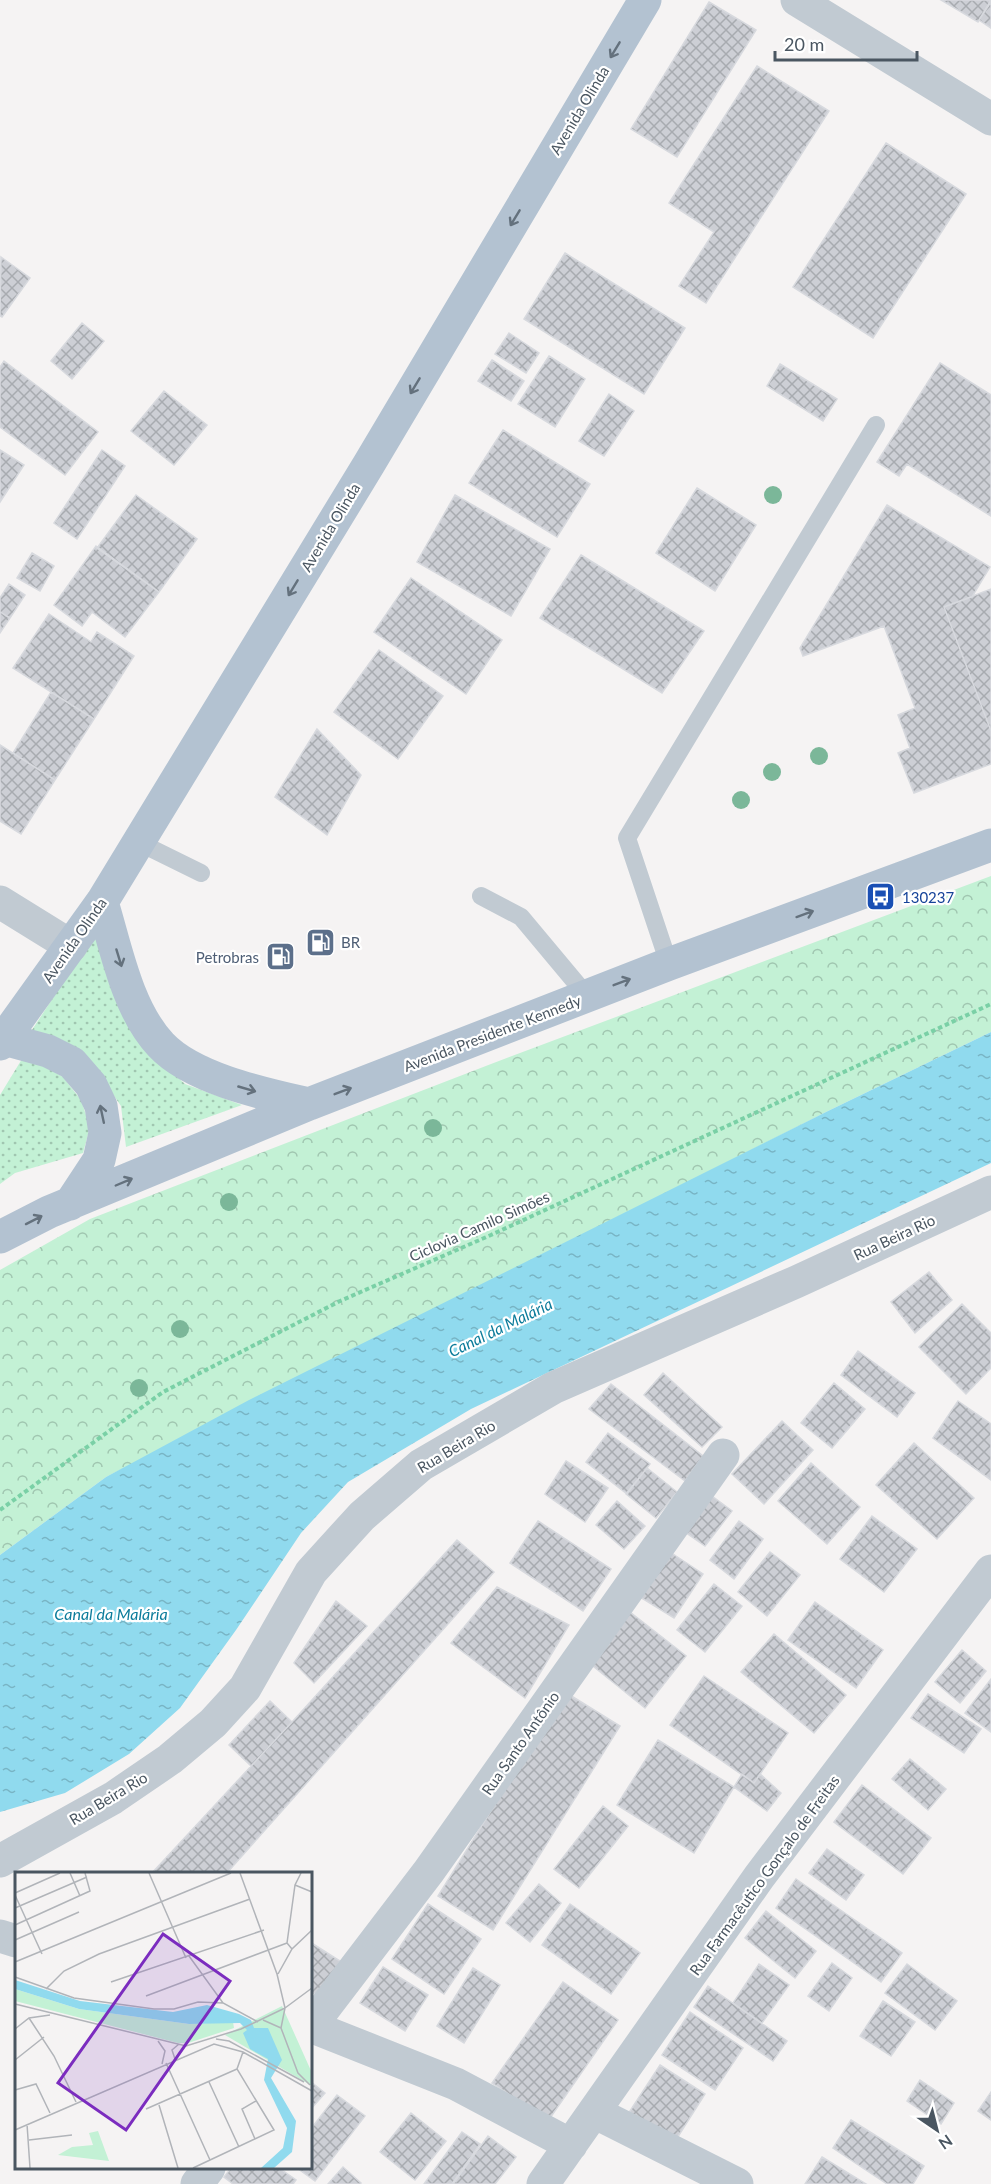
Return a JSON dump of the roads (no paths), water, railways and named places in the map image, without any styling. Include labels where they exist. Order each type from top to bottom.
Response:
[{"type":"main road","name":"Avenida Olinda","points":[[2,1042],[102,902],[369,464],[645,0]]},
{"type":"main road","name":"Avenida Presidente Kennedy","points":[[0,1237],[49,1212],[309,1104],[669,964],[991,845]]},
{"type":"main road","points":[[102,902],[128,988],[161,1046],[189,1066],[236,1086],[309,1104]]},
{"type":"main road","points":[[2,1042],[48,1051],[72,1063],[91,1085],[101,1106],[105,1133],[99,1160],[70,1204]]},
{"type":"street","points":[[797,0],[991,119]]},
{"type":"street","points":[[0,902],[71,946]]},
{"type":"street","name":"Rua Beira Rio","points":[[0,1861],[112,1798],[170,1759],[213,1723],[245,1689],[311,1572],[362,1516],[421,1465],[554,1388],[796,1282],[991,1192]]},
{"type":"street","name":"Rua Santo Antônio","points":[[312,2025],[429,1871],[723,1455]]},
{"type":"street","name":"Rua Farmacêutico Gonçalo de Freitas","points":[[543,2184],[759,1877],[991,1571]]},
{"type":"street","points":[[0,1936],[15,1941]]},
{"type":"street","points":[[312,2026],[456,2084],[571,2145]]},
{"type":"street","points":[[594,2112],[737,2184]]},
{"type":"street","points":[[197,2184],[208,2169]]},
{"type":"lane","points":[[669,964],[627,838],[876,425]]},
{"type":"lane","points":[[138,842],[201,873]]},
{"type":"lane","points":[[481,896],[522,917],[587,996]]},
{"type":"water","name":"Canal da Malária","points":[[991,1032],[991,1163],[471,1409],[348,1482],[301,1533],[180,1708],[129,1754],[65,1793],[0,1812],[0,1555],[106,1477],[249,1400]]},
{"type":"place","name":"130237","points":[[881,897]]},
{"type":"place","name":"BR","points":[[320,942]]},
{"type":"place","name":"Petrobras","points":[[280,957]]}]
